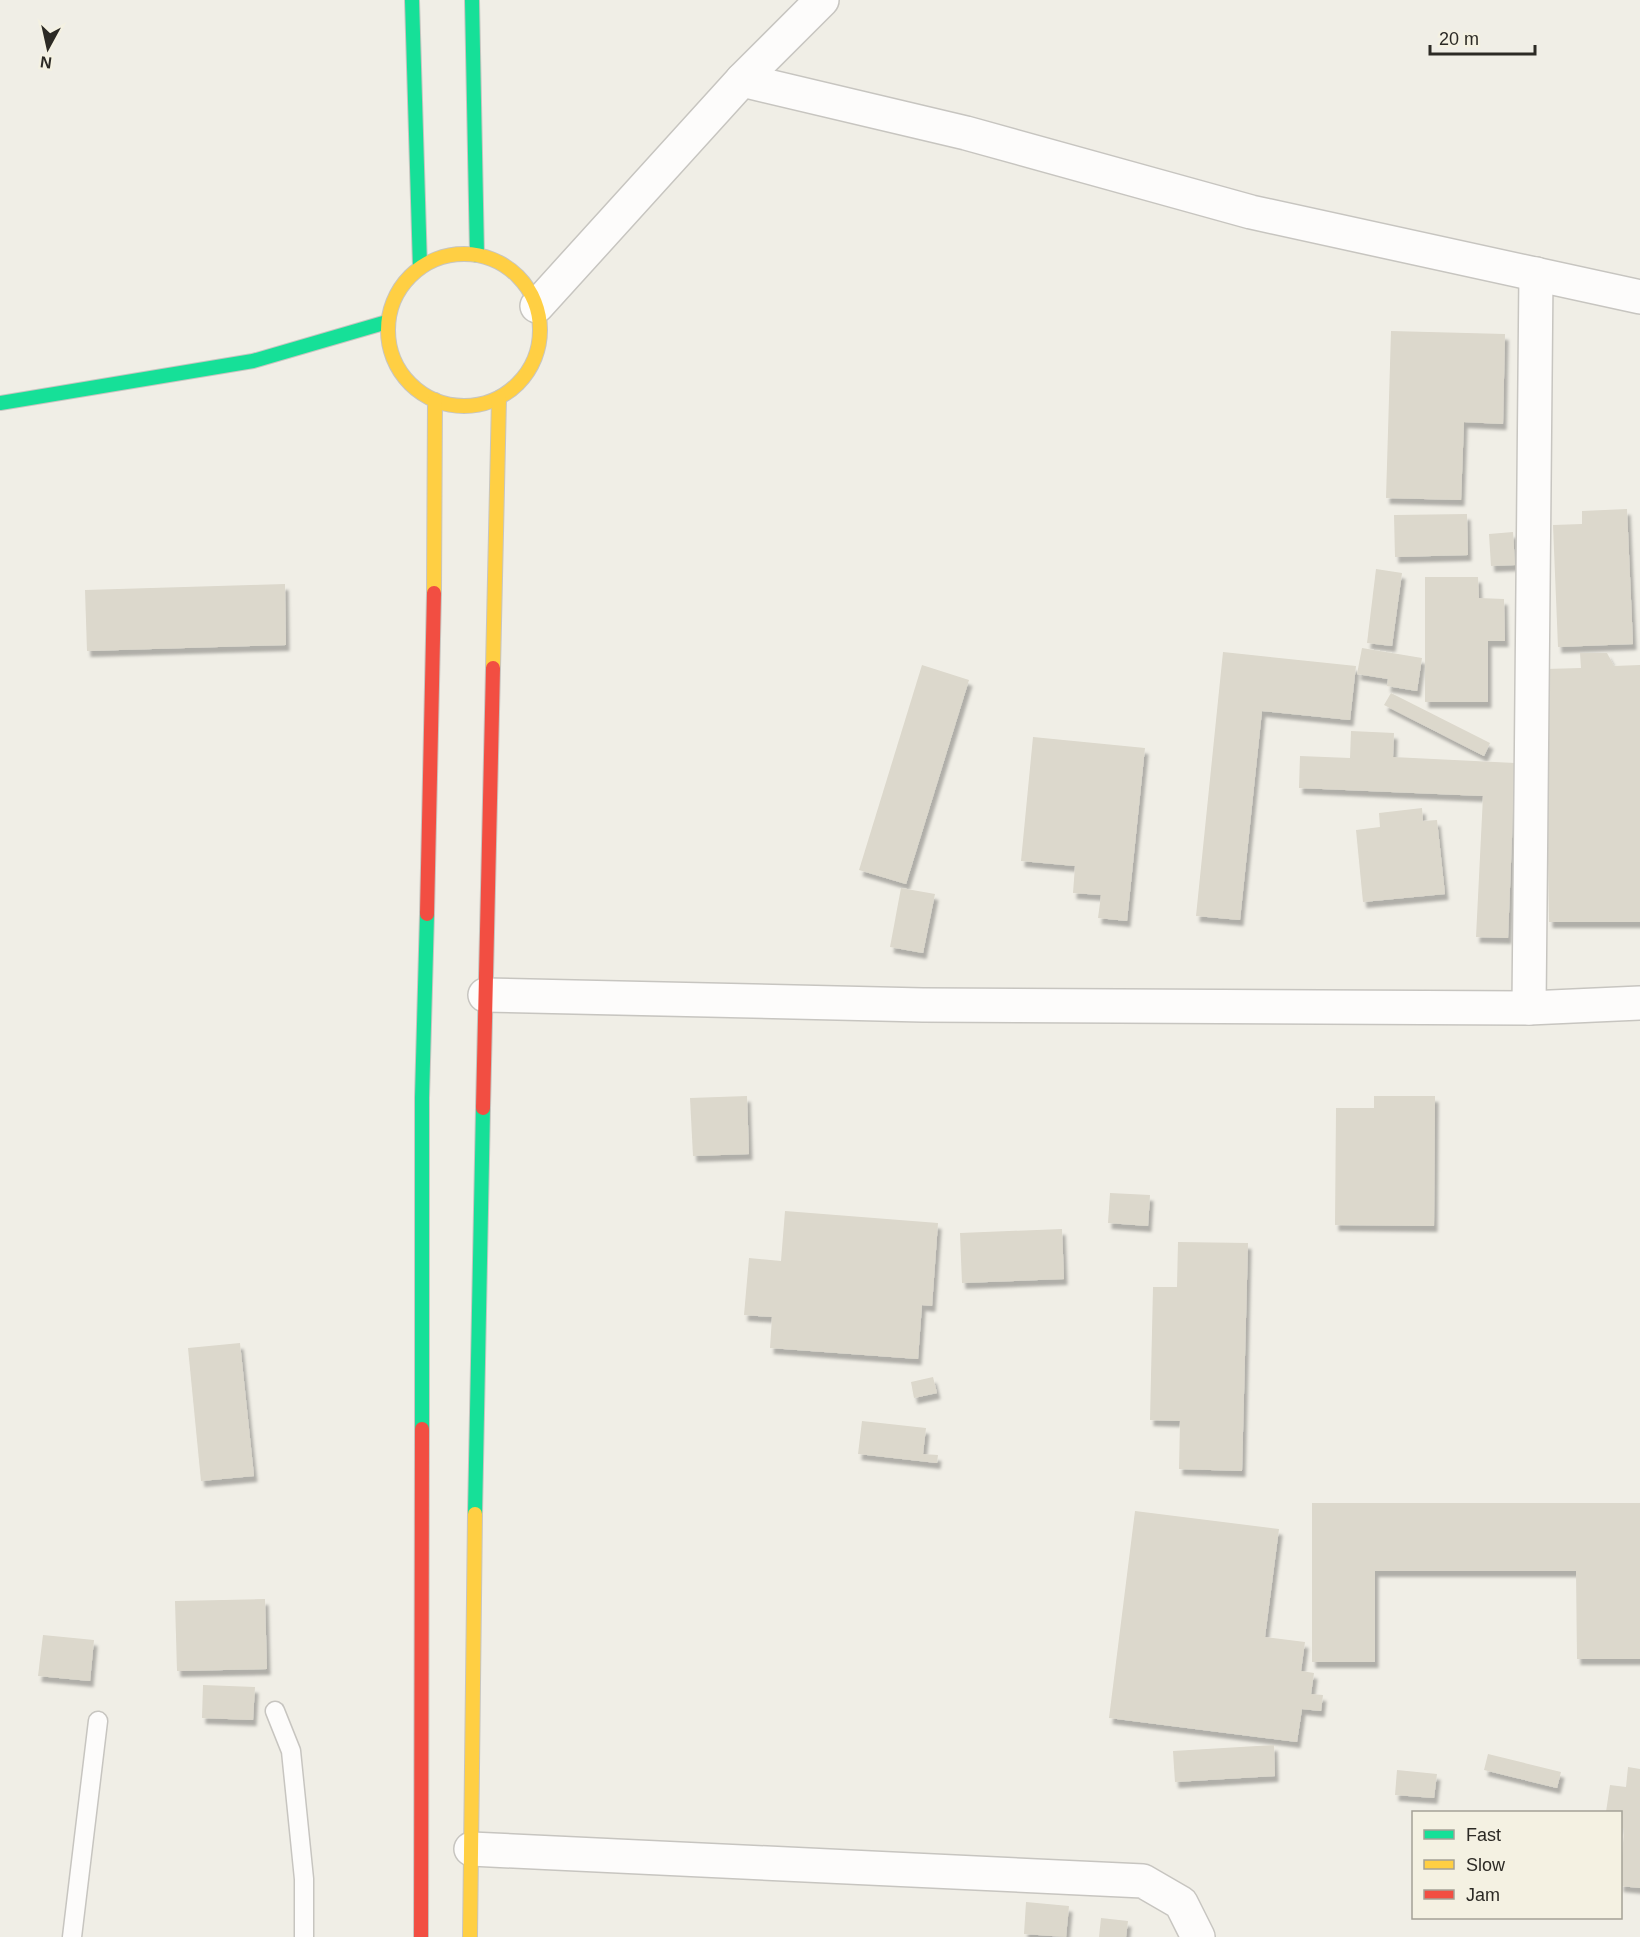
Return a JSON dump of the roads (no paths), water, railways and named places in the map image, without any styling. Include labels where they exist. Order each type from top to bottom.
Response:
[{"type":"street","points":[[412,0],[420,267]]},
{"type":"street","points":[[472,0],[477,255]]},
{"type":"street","points":[[537,306],[742,80],[822,0]]},
{"type":"street","points":[[742,80],[966,133],[1251,212],[1640,297]]},
{"type":"street","points":[[448,255],[477,255],[503,264],[524,282],[537,306],[541,333],[535,359],[520,382],[499,398],[468,405],[435,400],[408,382],[391,354],[387,322],[398,291],[420,267],[448,255]]},
{"type":"street","points":[[1529,1008],[1536,274]]},
{"type":"street","points":[[0,403],[253,361],[387,322]]},
{"type":"street","points":[[471,1937],[485,995],[499,398]]},
{"type":"street","points":[[421,1937],[424,1695],[422,1098],[435,582],[435,400]]},
{"type":"street","points":[[485,995],[923,1005],[1529,1008],[1640,1003]]},
{"type":"street","points":[[471,1849],[1143,1881],[1181,1903],[1198,1937]]},
{"type":"lane","points":[[275,1711],[291,1751],[304,1879],[304,1937]]},
{"type":"lane","points":[[72,1937],[98,1721]]}]
